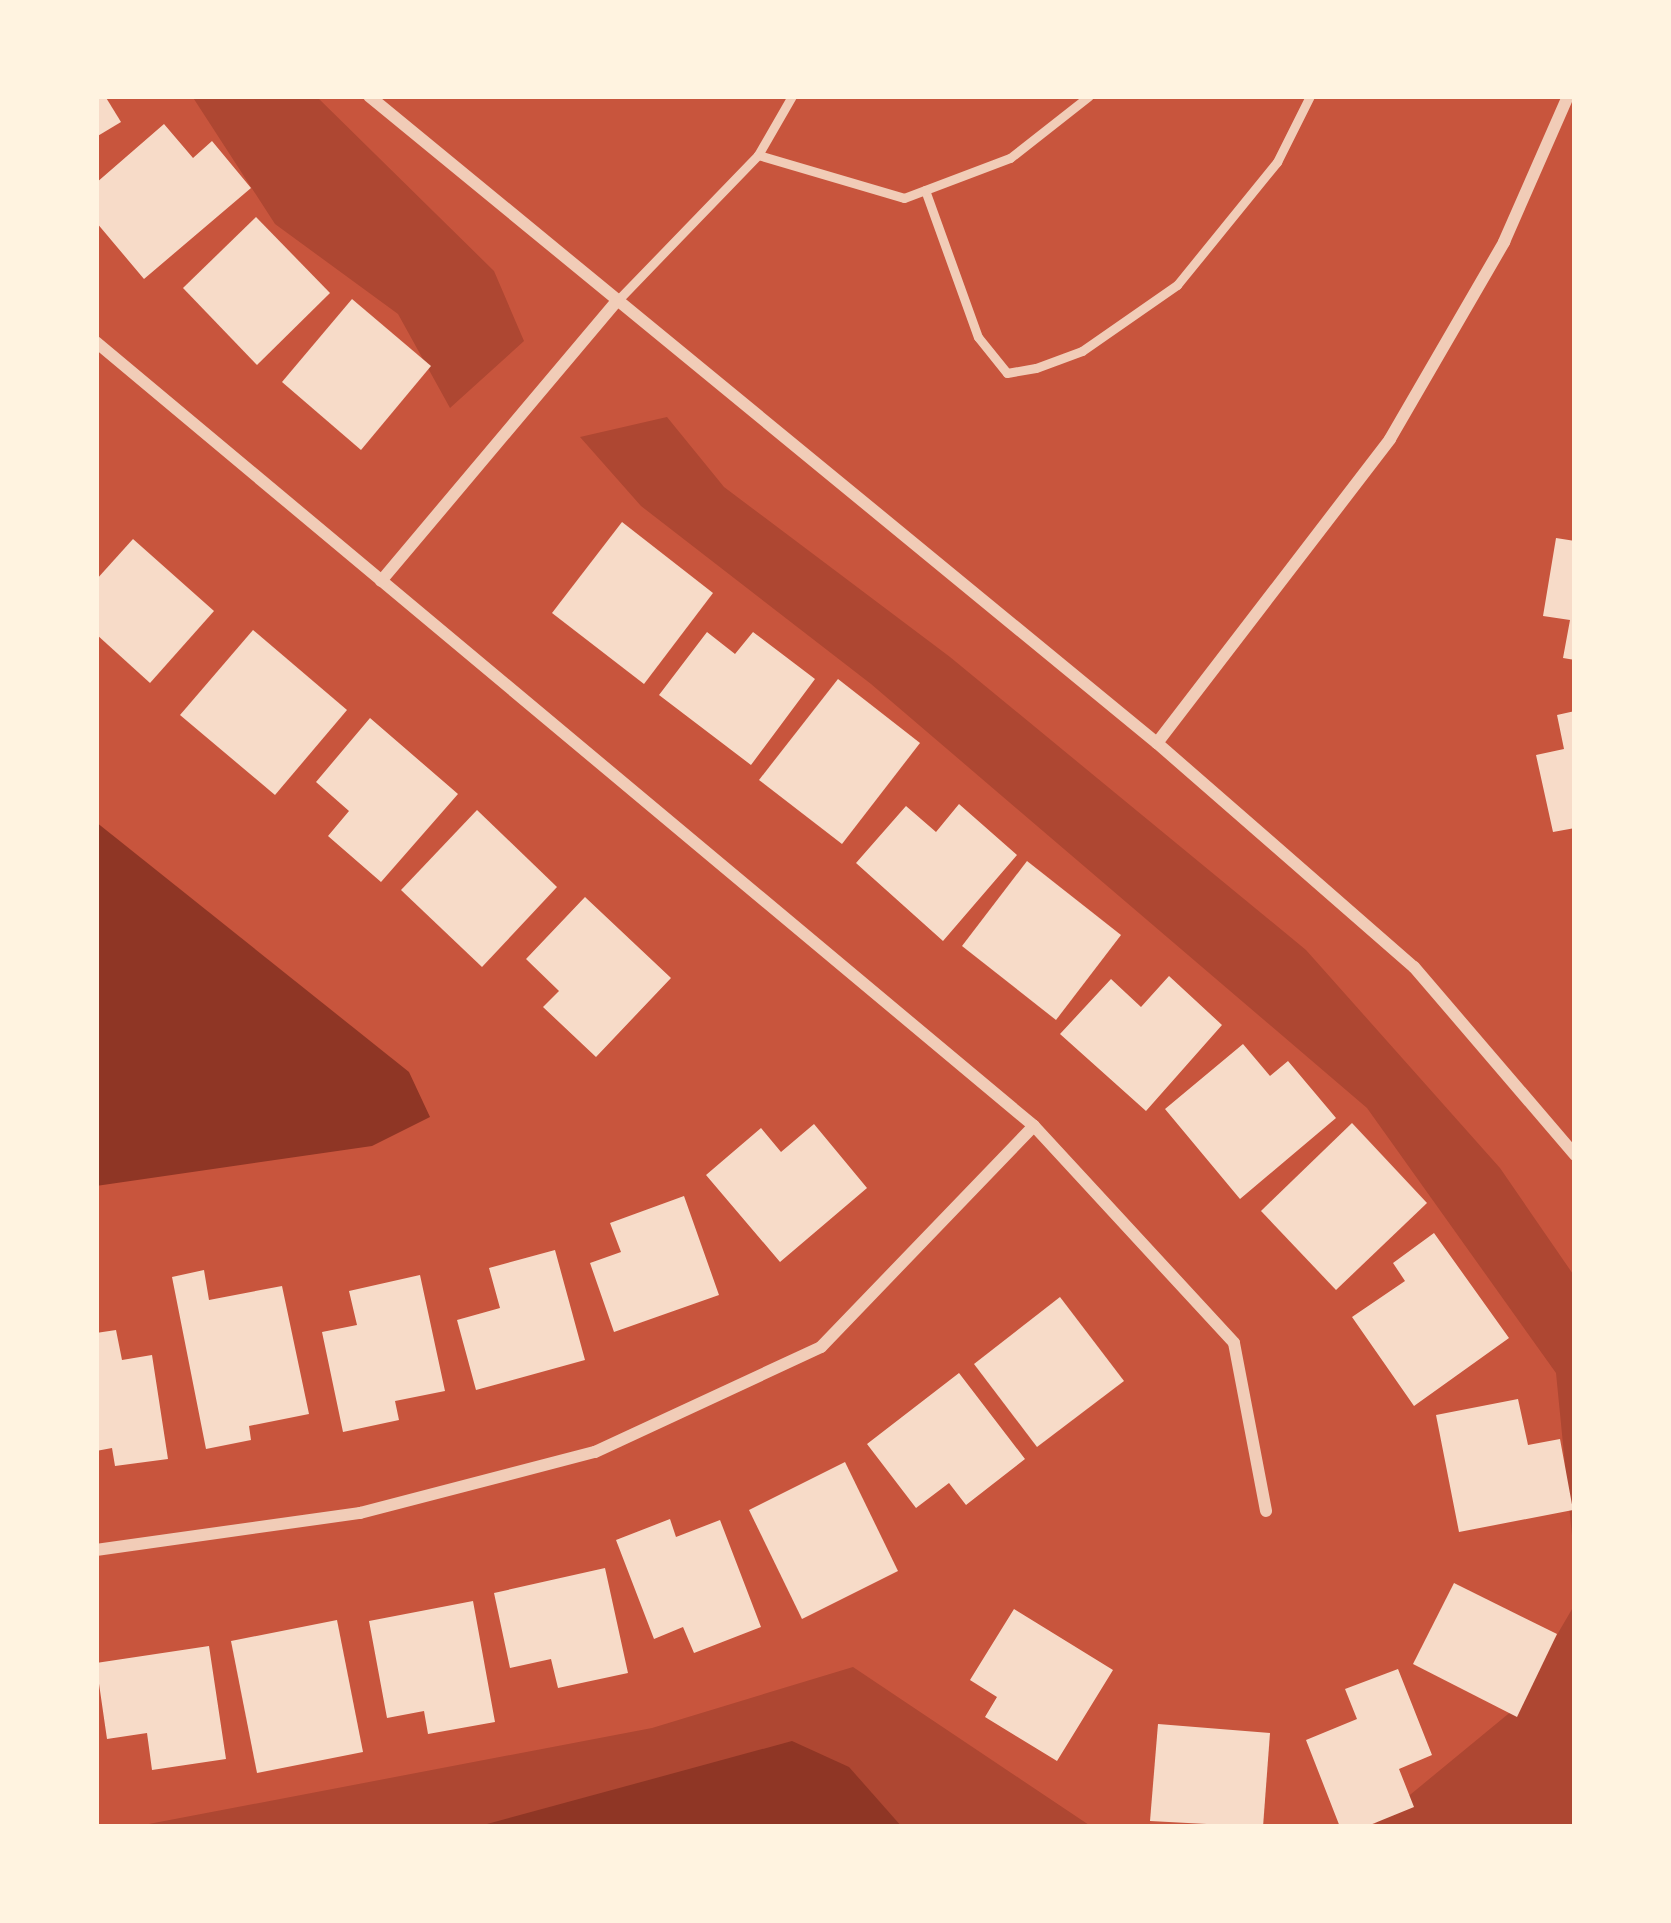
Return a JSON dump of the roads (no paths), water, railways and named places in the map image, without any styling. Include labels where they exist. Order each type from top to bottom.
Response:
[{"type":"street","points":[[369,96],[1157,743],[1414,968],[1575,1155]]},
{"type":"street","points":[[1157,743],[1390,439],[1504,242],[1568,96]]},
{"type":"street","points":[[381,581],[616,302]]},
{"type":"street","points":[[96,342],[1034,1126],[1234,1343],[1266,1511]]},
{"type":"street","points":[[96,1550],[360,1513],[596,1452],[821,1347],[1034,1126]]},
{"type":"lane","points":[[616,302],[758,155],[792,96]]},
{"type":"lane","points":[[758,155],[904,198],[1010,158],[1090,96]]},
{"type":"lane","points":[[925,190],[978,337],[1006,373],[1036,368],[1082,351],[1177,285],[1277,162],[1310,96]]}]
